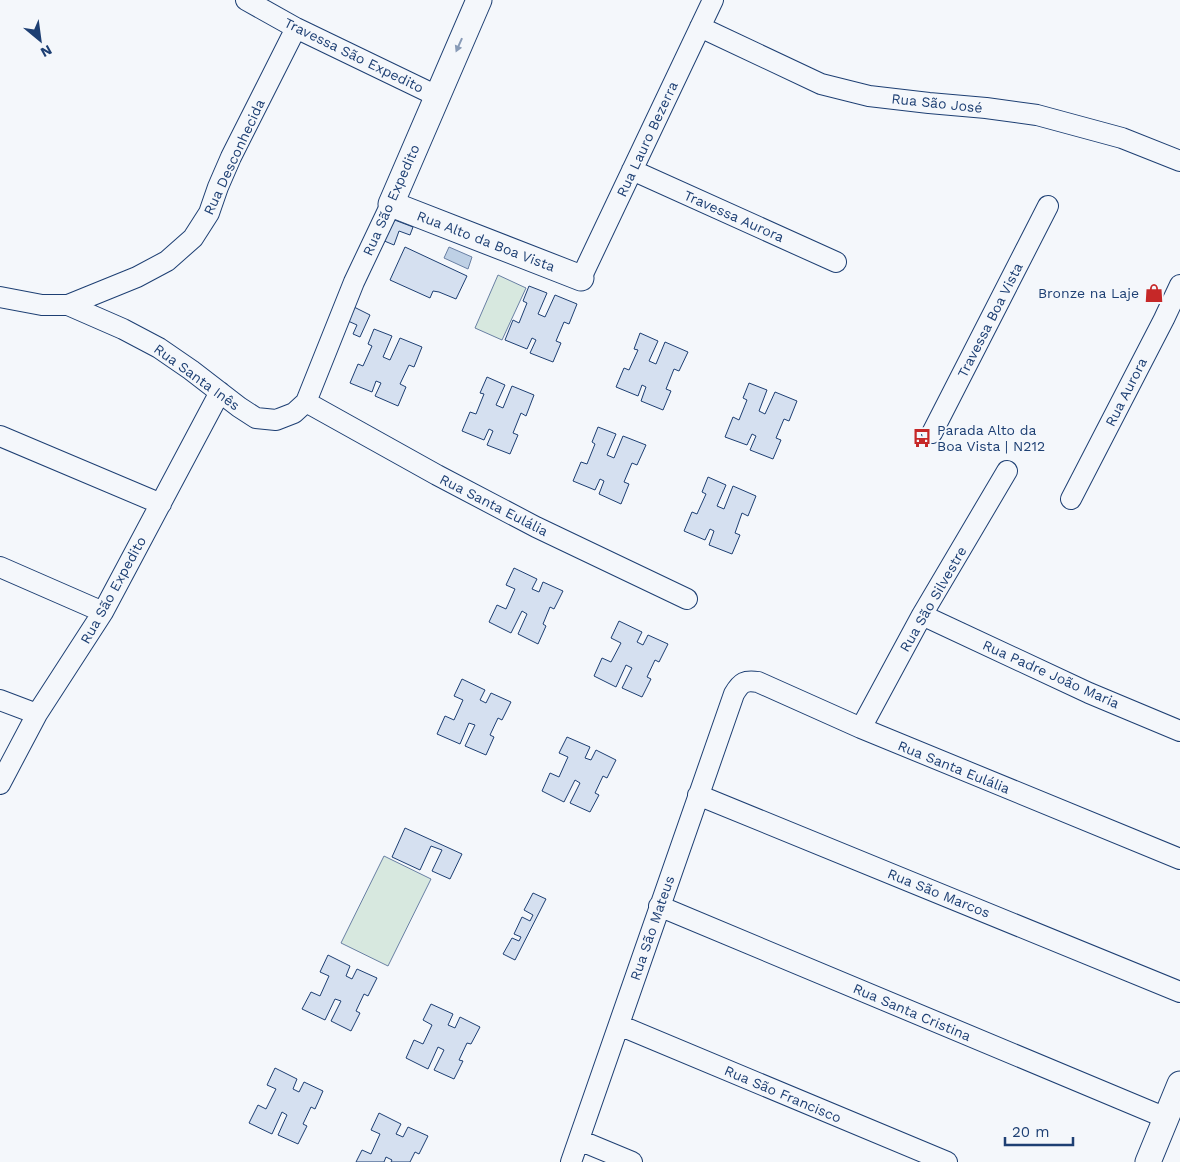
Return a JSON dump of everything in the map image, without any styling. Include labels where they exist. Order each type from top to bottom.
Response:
[{"type":"street","name":"Travessa São Expedito","points":[[246,0],[278,8],[296,28],[437,96]]},
{"type":"street","name":"Rua São Expedito","points":[[306,402],[354,282],[391,204],[479,0]]},
{"type":"street","name":"Rua Lauro Bezerra","points":[[581,278],[713,0]]},
{"type":"street","name":"Rua São José","points":[[700,27],[821,84],[869,96],[1037,115],[1122,138],[1180,161]]},
{"type":"street","name":"Rua Desconhecida","points":[[68,305],[137,277],[168,261],[193,238],[209,213],[231,158],[296,28]]},
{"type":"street","name":"Travessa Aurora","points":[[632,170],[836,262]]},
{"type":"street","name":"Rua Alto da Boa Vista","points":[[391,204],[581,278]]},
{"type":"street","name":"Travessa Boa Vista","points":[[932,433],[1048,206]]},
{"type":"street","name":"Rua Aurora","points":[[1071,499],[1172,322],[1180,285]]},
{"type":"street","name":"Rua Santa Inês","points":[[0,297],[42,305],[68,305],[123,329],[159,348],[256,418],[276,420],[294,413],[306,402]]},
{"type":"street","name":"Rua São Expedito","points":[[0,784],[37,714],[103,612],[220,392]]},
{"type":"street","name":"Rua Santa Eulália","points":[[306,402],[528,523],[687,599]]},
{"type":"street","points":[[0,436],[161,504]]},
{"type":"street","name":"Rua São Silvestre","points":[[861,728],[922,615],[1008,471]]},
{"type":"street","points":[[0,567],[103,612]]},
{"type":"street","name":"Rua Padre João Maria","points":[[922,615],[1089,693],[1180,731]]},
{"type":"street","name":"Rua Santa Eulália","points":[[734,694],[739,685],[748,681],[758,682],[861,728],[1180,859]]},
{"type":"street","name":"Rua São Mateus","points":[[571,1162],[734,694]]},
{"type":"street","points":[[0,700],[37,714]]},
{"type":"street","name":"Rua São Marcos","points":[[698,795],[1180,992]]},
{"type":"street","name":"Rua Santa Cristina","points":[[659,906],[1166,1118]]},
{"type":"street","name":"Rua São Francisco","points":[[619,1025],[947,1162]]},
{"type":"street","points":[[1148,1162],[1180,1084]]},
{"type":"street","points":[[579,1140],[632,1162]]},
{"type":"shaded area","points":[[498,275],[526,288],[502,340],[475,328]]},
{"type":"shaded area","points":[[384,856],[431,879],[388,966],[341,943]]},
{"type":"water","points":[[449,247],[472,257],[468,269],[444,258]]},
{"type":"building","points":[[392,219],[413,227],[410,235],[399,231],[394,245],[382,240]]},
{"type":"building","points":[[405,247],[467,276],[456,299],[433,291],[430,298],[390,280]]},
{"type":"building","points":[[529,286],[547,293],[538,314],[545,317],[555,295],[577,304],[569,324],[564,322],[556,341],[561,343],[553,362],[530,353],[536,340],[532,338],[527,349],[505,340],[513,320],[519,323],[527,303],[523,301]]},
{"type":"building","points":[[354,307],[370,315],[360,337],[353,334],[357,325],[348,321]]},
{"type":"building","points":[[374,329],[392,336],[383,357],[390,360],[400,338],[422,347],[414,367],[409,365],[400,384],[406,387],[398,406],[375,396],[381,383],[376,381],[372,392],[350,383],[358,364],[363,366],[372,346],[368,344]]},
{"type":"building","points":[[640,333],[658,341],[649,361],[656,364],[665,342],[688,352],[679,371],[674,369],[666,389],[671,391],[663,410],[641,401],[646,387],[642,385],[638,396],[616,387],[624,368],[629,370],[638,350],[634,349]]},
{"type":"building","points":[[487,377],[505,385],[496,405],[503,408],[512,386],[534,395],[526,416],[521,413],[513,433],[518,435],[510,454],[487,445],[493,431],[489,429],[484,440],[462,431],[470,412],[476,414],[484,394],[480,393]]},
{"type":"building","points":[[749,383],[767,390],[759,411],[765,414],[775,392],[797,401],[789,421],[784,419],[776,438],[781,440],[773,459],[750,450],[756,436],[752,434],[747,445],[725,437],[733,417],[739,420],[747,400],[743,398]]},
{"type":"building","points":[[598,427],[616,434],[607,455],[614,458],[623,436],[646,445],[637,465],[632,463],[624,482],[629,484],[621,504],[599,494],[604,481],[600,479],[595,490],[573,481],[581,462],[587,464],[595,444],[592,442]]},
{"type":"building","points":[[708,477],[726,485],[717,506],[724,509],[733,486],[756,496],[748,516],[742,513],[735,533],[740,535],[732,554],[709,545],[714,531],[710,529],[705,540],[684,531],[692,512],[697,514],[706,494],[702,492]]},
{"type":"building","points":[[514,568],[537,579],[532,589],[539,592],[543,582],[563,591],[554,609],[550,607],[543,624],[546,626],[538,644],[518,634],[527,614],[522,611],[511,633],[489,622],[497,605],[506,609],[515,589],[506,585]]},
{"type":"building","points":[[619,621],[642,632],[637,642],[643,645],[648,635],[668,644],[659,662],[655,660],[647,677],[651,679],[642,697],[622,688],[632,668],[626,665],[616,687],[594,676],[602,658],[611,662],[621,643],[611,638]]},
{"type":"building","points":[[462,679],[485,690],[480,700],[486,703],[491,693],[511,702],[502,720],[498,718],[490,735],[494,737],[486,755],[465,746],[475,725],[469,723],[460,744],[437,734],[445,716],[454,720],[463,700],[454,696]]},
{"type":"building","points":[[567,737],[590,747],[585,758],[591,760],[596,750],[616,760],[607,778],[603,776],[595,793],[599,795],[590,812],[570,803],[580,783],[575,780],[564,802],[542,791],[550,773],[559,777],[568,757],[559,753]]},
{"type":"building","points":[[405,828],[462,854],[450,879],[432,871],[442,850],[431,846],[420,870],[392,857]]},
{"type":"building","points":[[533,893],[546,899],[515,960],[503,954],[512,938],[519,941],[521,937],[514,934],[522,917],[530,921],[533,915],[524,910]]},
{"type":"building","points":[[328,955],[350,966],[346,976],[352,979],[357,969],[377,978],[368,996],[364,994],[356,1011],[360,1013],[351,1031],[331,1021],[341,1001],[335,999],[325,1020],[302,1009],[311,992],[320,996],[329,976],[320,972]]},
{"type":"building","points":[[431,1004],[453,1014],[448,1025],[455,1028],[460,1017],[480,1027],[471,1044],[467,1043],[459,1060],[463,1061],[454,1079],[434,1070],[444,1050],[438,1047],[428,1069],[406,1058],[414,1040],[423,1044],[432,1025],[423,1020]]},
{"type":"building","points":[[275,1068],[297,1079],[293,1089],[299,1092],[304,1082],[323,1091],[315,1109],[311,1107],[303,1124],[307,1126],[298,1144],[278,1135],[287,1115],[282,1112],[272,1134],[249,1123],[258,1105],[266,1109],[276,1089],[267,1085]]},
{"type":"building","points":[[379,1113],[401,1124],[396,1134],[403,1137],[408,1127],[428,1136],[419,1154],[415,1152],[410,1162],[391,1162],[392,1160],[386,1157],[384,1162],[356,1162],[362,1150],[371,1154],[380,1134],[371,1130]]},
{"type":"place","name":"Bronze na Laje","points":[[1154,293]]},
{"type":"place","name":"Parada Alto da Boa Vista | N212","points":[[922,438]]}]
